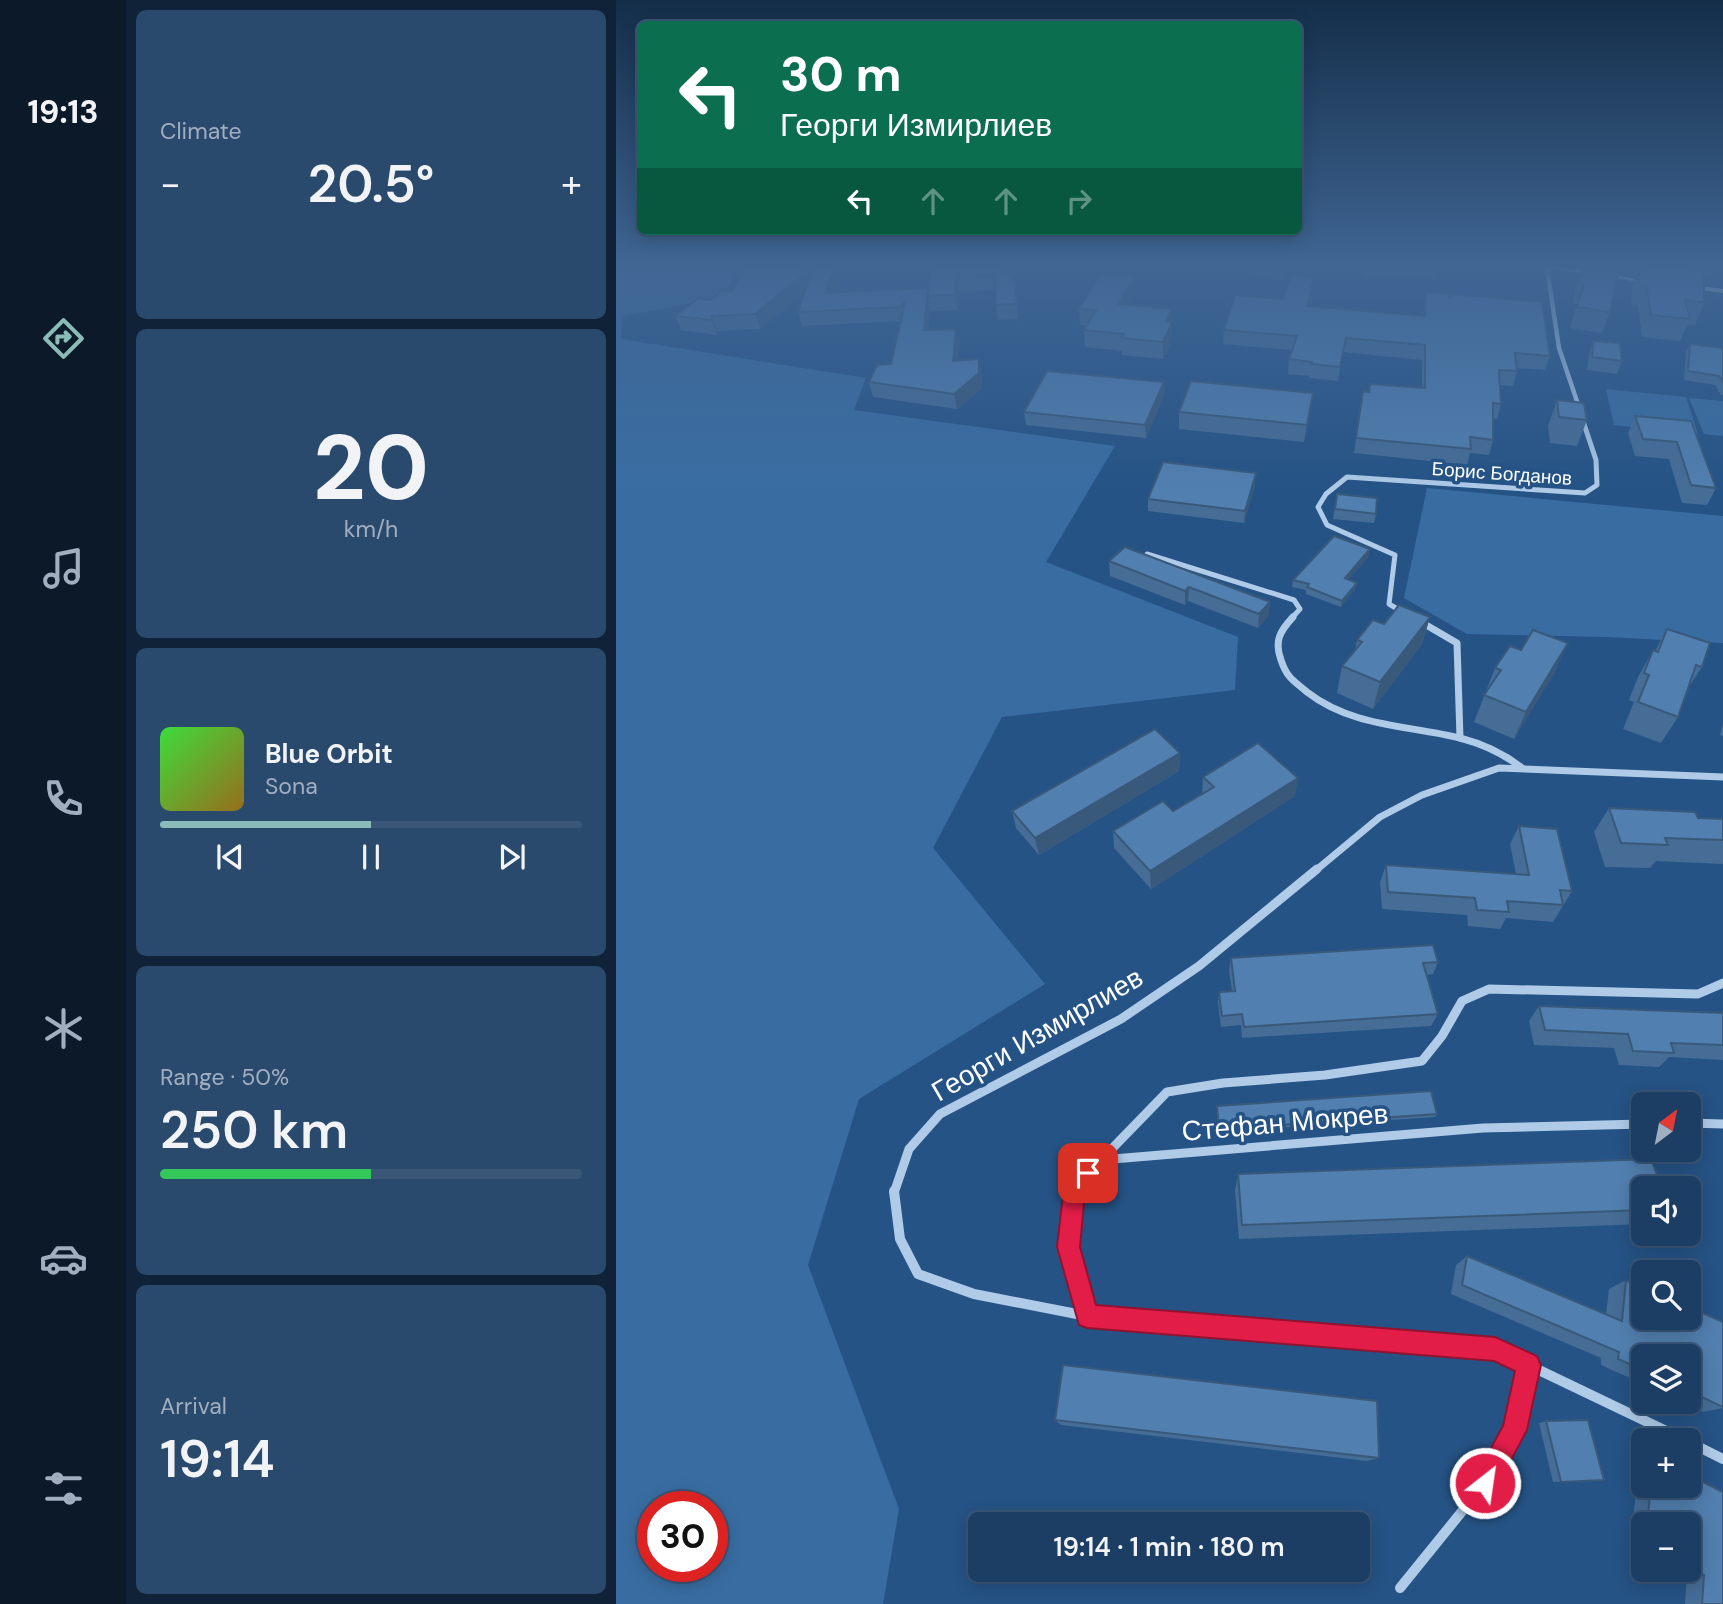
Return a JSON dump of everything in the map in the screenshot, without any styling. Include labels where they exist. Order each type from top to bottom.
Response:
[{"type":"street","name":"Борис Богданов","points":[[1460,738],[1457,643],[1389,604],[1395,555],[1327,525],[1318,508],[1326,494],[1347,477],[1585,494],[1597,485],[1597,466],[1558,343]]},
{"type":"street","points":[[1147,554],[1294,600],[1300,609],[1279,632],[1278,652],[1286,675],[1328,707],[1378,724],[1460,738],[1503,753],[1522,769]]},
{"type":"street","name":"Георги Измирлиев","points":[[1660,1428],[1495,1349],[1087,1316],[974,1294],[918,1275],[900,1239],[894,1190],[909,1149],[940,1115],[1121,1019],[1199,966],[1380,817],[1422,795],[1499,768],[1723,777]]},
{"type":"street","points":[[1087,1316],[1069,1247],[1075,1186],[1167,1093],[1223,1083],[1325,1075],[1422,1061],[1442,1036],[1462,1001],[1489,989],[1698,994],[1723,982]]},
{"type":"street","points":[[1701,1123],[1723,1124]]},
{"type":"street","name":"Стефан Мокрев","points":[[1101,1160],[1483,1128],[1631,1124]]},
{"type":"street","points":[[1400,1588],[1485,1483],[1515,1430],[1529,1365]]},
{"type":"street","name":"Георги Измирлиев","points":[[1701,1448],[1723,1459]]},
{"type":"shaded area","points":[[616,343],[645,343],[866,378],[854,410],[1115,446],[1046,562],[1238,637],[1235,690],[1002,717],[933,848],[1045,984],[859,1099],[808,1265],[899,1509],[883,1604],[616,1604]]},
{"type":"shaded area","points":[[1606,389],[1686,397],[1698,434],[1614,425]]},
{"type":"shaded area","points":[[1689,398],[1723,401],[1723,436],[1704,434]]},
{"type":"shaded area","points":[[1427,488],[1723,516],[1723,643],[1467,634],[1404,598]]},
{"type":"building","points":[[896,343],[955,343],[953,361],[979,359],[979,373],[954,394],[869,382],[877,365],[891,364]]},
{"type":"building","points":[[1295,343],[1345,343],[1340,367],[1289,359]]},
{"type":"building","points":[[1401,343],[1548,343],[1550,356],[1515,353],[1517,371],[1499,370],[1501,404],[1493,403],[1493,440],[1470,437],[1471,449],[1356,438],[1363,391],[1369,392],[1370,384],[1425,388],[1425,345]]},
{"type":"building","points":[[1593,343],[1620,343],[1622,361],[1592,357]]},
{"type":"building","points":[[1690,344],[1723,348],[1723,382],[1719,376],[1688,371]]},
{"type":"building","points":[[1047,371],[1164,382],[1145,425],[1024,412]]},
{"type":"building","points":[[1191,381],[1313,393],[1307,425],[1179,412]]},
{"type":"building","points":[[1557,400],[1584,403],[1587,420],[1559,417]]},
{"type":"building","points":[[1635,416],[1691,421],[1716,488],[1691,485],[1677,442],[1643,439]]},
{"type":"building","points":[[1163,462],[1256,473],[1245,511],[1148,499]]},
{"type":"building","points":[[1337,494],[1377,498],[1376,514],[1335,509]]},
{"type":"building","points":[[1334,536],[1370,549],[1345,578],[1357,583],[1342,601],[1307,587],[1309,584],[1293,580]]},
{"type":"building","points":[[1125,547],[1270,602],[1259,614],[1189,587],[1185,591],[1109,561]]},
{"type":"building","points":[[1399,605],[1430,617],[1380,682],[1342,666],[1362,642],[1357,640],[1373,620],[1384,624]]},
{"type":"building","points":[[1667,629],[1710,643],[1702,667],[1696,665],[1678,717],[1638,702],[1649,675],[1644,673],[1653,650],[1658,652]]},
{"type":"building","points":[[1533,630],[1568,643],[1526,712],[1484,695],[1501,670],[1495,668],[1510,646],[1521,650]]},
{"type":"building","points":[[1155,729],[1180,753],[1035,838],[1012,811]]},
{"type":"building","points":[[1258,743],[1298,778],[1150,871],[1113,831],[1163,801],[1173,811],[1214,787],[1203,777]]},
{"type":"building","points":[[1609,808],[1695,812],[1698,818],[1723,819],[1723,840],[1665,838],[1668,845],[1621,843]]},
{"type":"building","points":[[1519,826],[1557,829],[1572,891],[1560,890],[1563,905],[1507,901],[1509,912],[1477,910],[1475,898],[1388,892],[1386,865],[1529,875]]},
{"type":"building","points":[[1433,945],[1438,962],[1423,963],[1438,1014],[1244,1027],[1242,1014],[1222,1016],[1219,992],[1235,991],[1231,958]]},
{"type":"building","points":[[1539,1006],[1723,1013],[1723,1045],[1671,1043],[1674,1053],[1633,1051],[1628,1034],[1545,1030]]},
{"type":"building","points":[[1431,1091],[1437,1114],[1219,1129],[1217,1106]]},
{"type":"building","points":[[1631,1160],[1631,1162],[1652,1162],[1657,1176],[1631,1176],[1631,1210],[1242,1225],[1238,1174]]},
{"type":"building","points":[[1467,1256],[1622,1321],[1626,1280],[1631,1282],[1631,1330],[1701,1330],[1701,1312],[1723,1322],[1723,1407],[1701,1397],[1701,1344],[1631,1344],[1631,1365],[1618,1359],[1619,1352],[1462,1285]]},
{"type":"building","points":[[1063,1365],[1377,1401],[1379,1458],[1055,1420]]},
{"type":"building","points":[[1588,1420],[1604,1480],[1561,1482],[1546,1421]]},
{"type":"building","points":[[1701,1481],[1723,1492],[1723,1604],[1702,1604],[1704,1575],[1701,1573],[1701,1512],[1648,1512],[1650,1498],[1701,1498]]},
{"type":"route","points":[[1088,1173],[1075,1186],[1069,1247],[1087,1316],[1495,1349],[1529,1365],[1515,1430],[1485,1483]]}]
